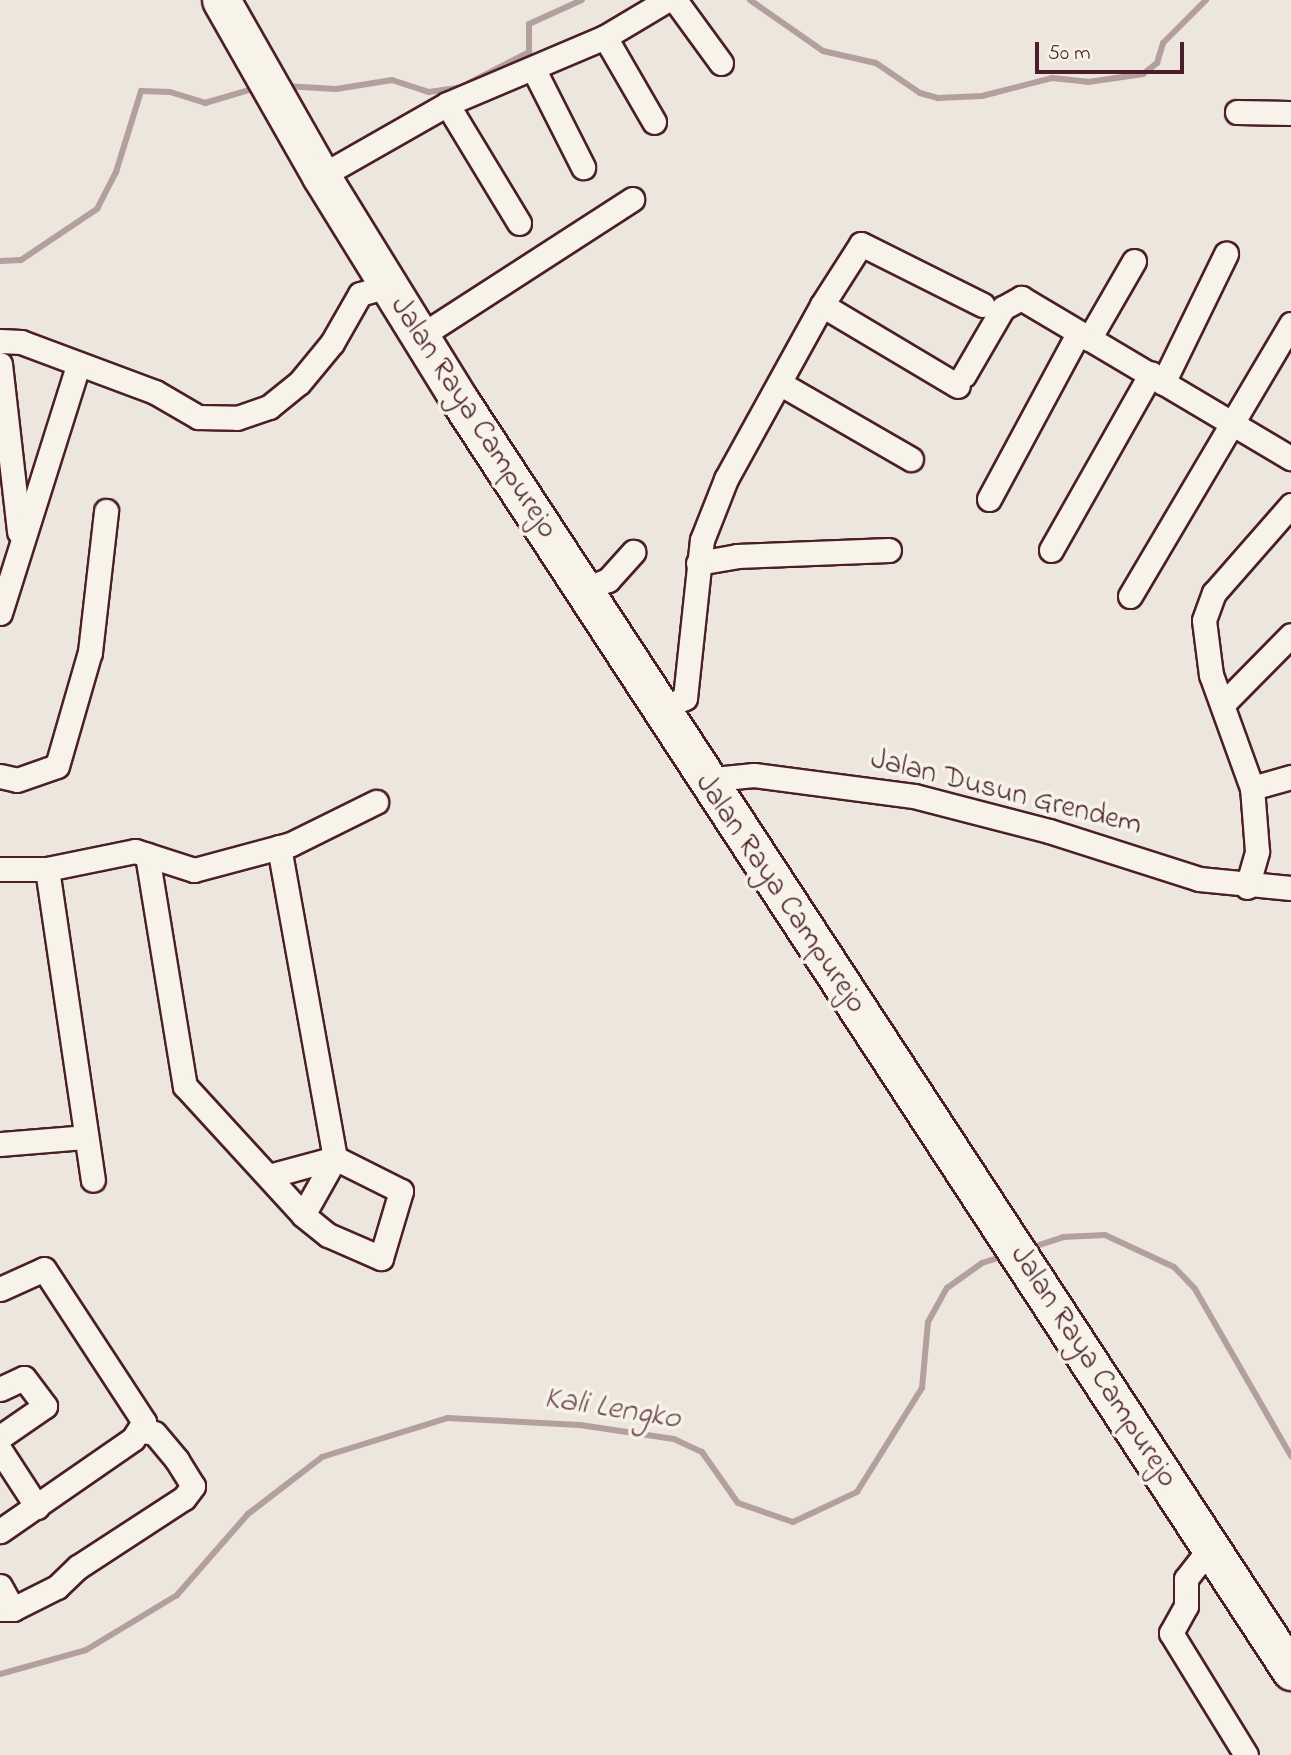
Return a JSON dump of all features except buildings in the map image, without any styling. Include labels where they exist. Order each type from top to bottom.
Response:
[{"type":"main road","name":"Jalan Raya Campurejo","points":[[221,0],[285,107],[321,176],[419,337],[704,780],[1001,1224],[1291,1671]]},
{"type":"street","points":[[321,176],[447,104],[534,70],[604,37],[667,0]]},
{"type":"street","points":[[675,0],[721,62]]},
{"type":"street","points":[[604,37],[654,122]]},
{"type":"street","points":[[534,70],[583,167]]},
{"type":"street","points":[[447,104],[519,223]]},
{"type":"street","points":[[1237,112],[1291,113]]},
{"type":"street","points":[[419,337],[632,199]]},
{"type":"street","points":[[659,711],[685,698],[698,563],[726,479],[822,306],[861,244],[983,305]]},
{"type":"street","points":[[1051,550],[1157,378],[1226,254]]},
{"type":"street","points":[[989,499],[1084,336],[1133,261]]},
{"type":"street","points":[[0,341],[21,342],[78,366],[155,392],[198,417],[237,418],[269,407],[299,383],[332,343],[360,294],[388,286]]},
{"type":"street","points":[[822,306],[961,381],[1012,300],[1021,298],[1291,458]]},
{"type":"street","points":[[1130,596],[1230,421],[1291,324]]},
{"type":"street","points":[[0,363],[20,539]]},
{"type":"street","points":[[0,613],[20,539],[78,366]]},
{"type":"street","points":[[781,384],[911,459]]},
{"type":"street","points":[[1247,887],[1257,851],[1252,788],[1224,704],[1211,676],[1204,632],[1207,606],[1291,505]]},
{"type":"street","points":[[0,776],[17,780],[57,766],[90,652],[106,511]]},
{"type":"street","points":[[698,563],[737,556],[889,550]]},
{"type":"street","points":[[583,590],[608,580],[633,552]]},
{"type":"street","points":[[1224,704],[1291,635]]},
{"type":"street","name":"Jalan Dusun Grendem","points":[[704,780],[754,775],[914,796],[1049,831],[1199,879],[1247,887],[1291,888]]},
{"type":"street","points":[[1252,788],[1291,777]]},
{"type":"street","points":[[0,869],[47,869],[135,851],[194,870],[279,847],[376,802]]},
{"type":"street","points":[[279,847],[335,1158],[303,1214]]},
{"type":"street","points":[[147,855],[184,1086],[303,1214],[328,1235],[381,1258],[401,1191],[335,1158],[269,1176]]},
{"type":"street","points":[[47,869],[93,1180]]},
{"type":"street","points":[[0,1144],[85,1137]]},
{"type":"street","points":[[0,1152],[0,1167]]},
{"type":"street","points":[[0,1289],[44,1269],[55,1280],[144,1422],[142,1430],[0,1531]]},
{"type":"street","points":[[0,1390],[24,1378],[45,1406],[0,1437]]},
{"type":"street","points":[[0,1586],[7,1609],[57,1587],[78,1567],[184,1498],[193,1486],[165,1444],[154,1433],[142,1430]]},
{"type":"street","points":[[0,1450],[37,1507]]},
{"type":"street","points":[[1210,1548],[1186,1579],[1186,1606],[1171,1633],[1246,1755]]},
{"type":"waterway","points":[[469,83],[529,52],[529,24],[582,0]]},
{"type":"waterway","points":[[750,0],[823,51],[876,63],[920,93],[938,98],[982,96],[1052,78],[1088,82],[1143,74],[1157,63],[1163,43],[1206,0]]},
{"type":"waterway","points":[[284,86],[336,89],[392,80],[429,92],[459,88]]},
{"type":"waterway","points":[[0,261],[21,260],[97,209],[116,172],[141,91],[170,92],[205,103],[256,88]]},
{"type":"waterway","name":"Kali Lengko","points":[[1030,1248],[1063,1237],[1105,1235],[1174,1267],[1195,1289],[1291,1456]]},
{"type":"waterway","name":"Kali Lengko","points":[[0,1674],[86,1650],[177,1595],[248,1514],[322,1457],[447,1418],[580,1425],[674,1439],[702,1452],[738,1503],[793,1522],[857,1492],[922,1388],[928,1322],[947,1288],[982,1263],[1006,1255]]}]
